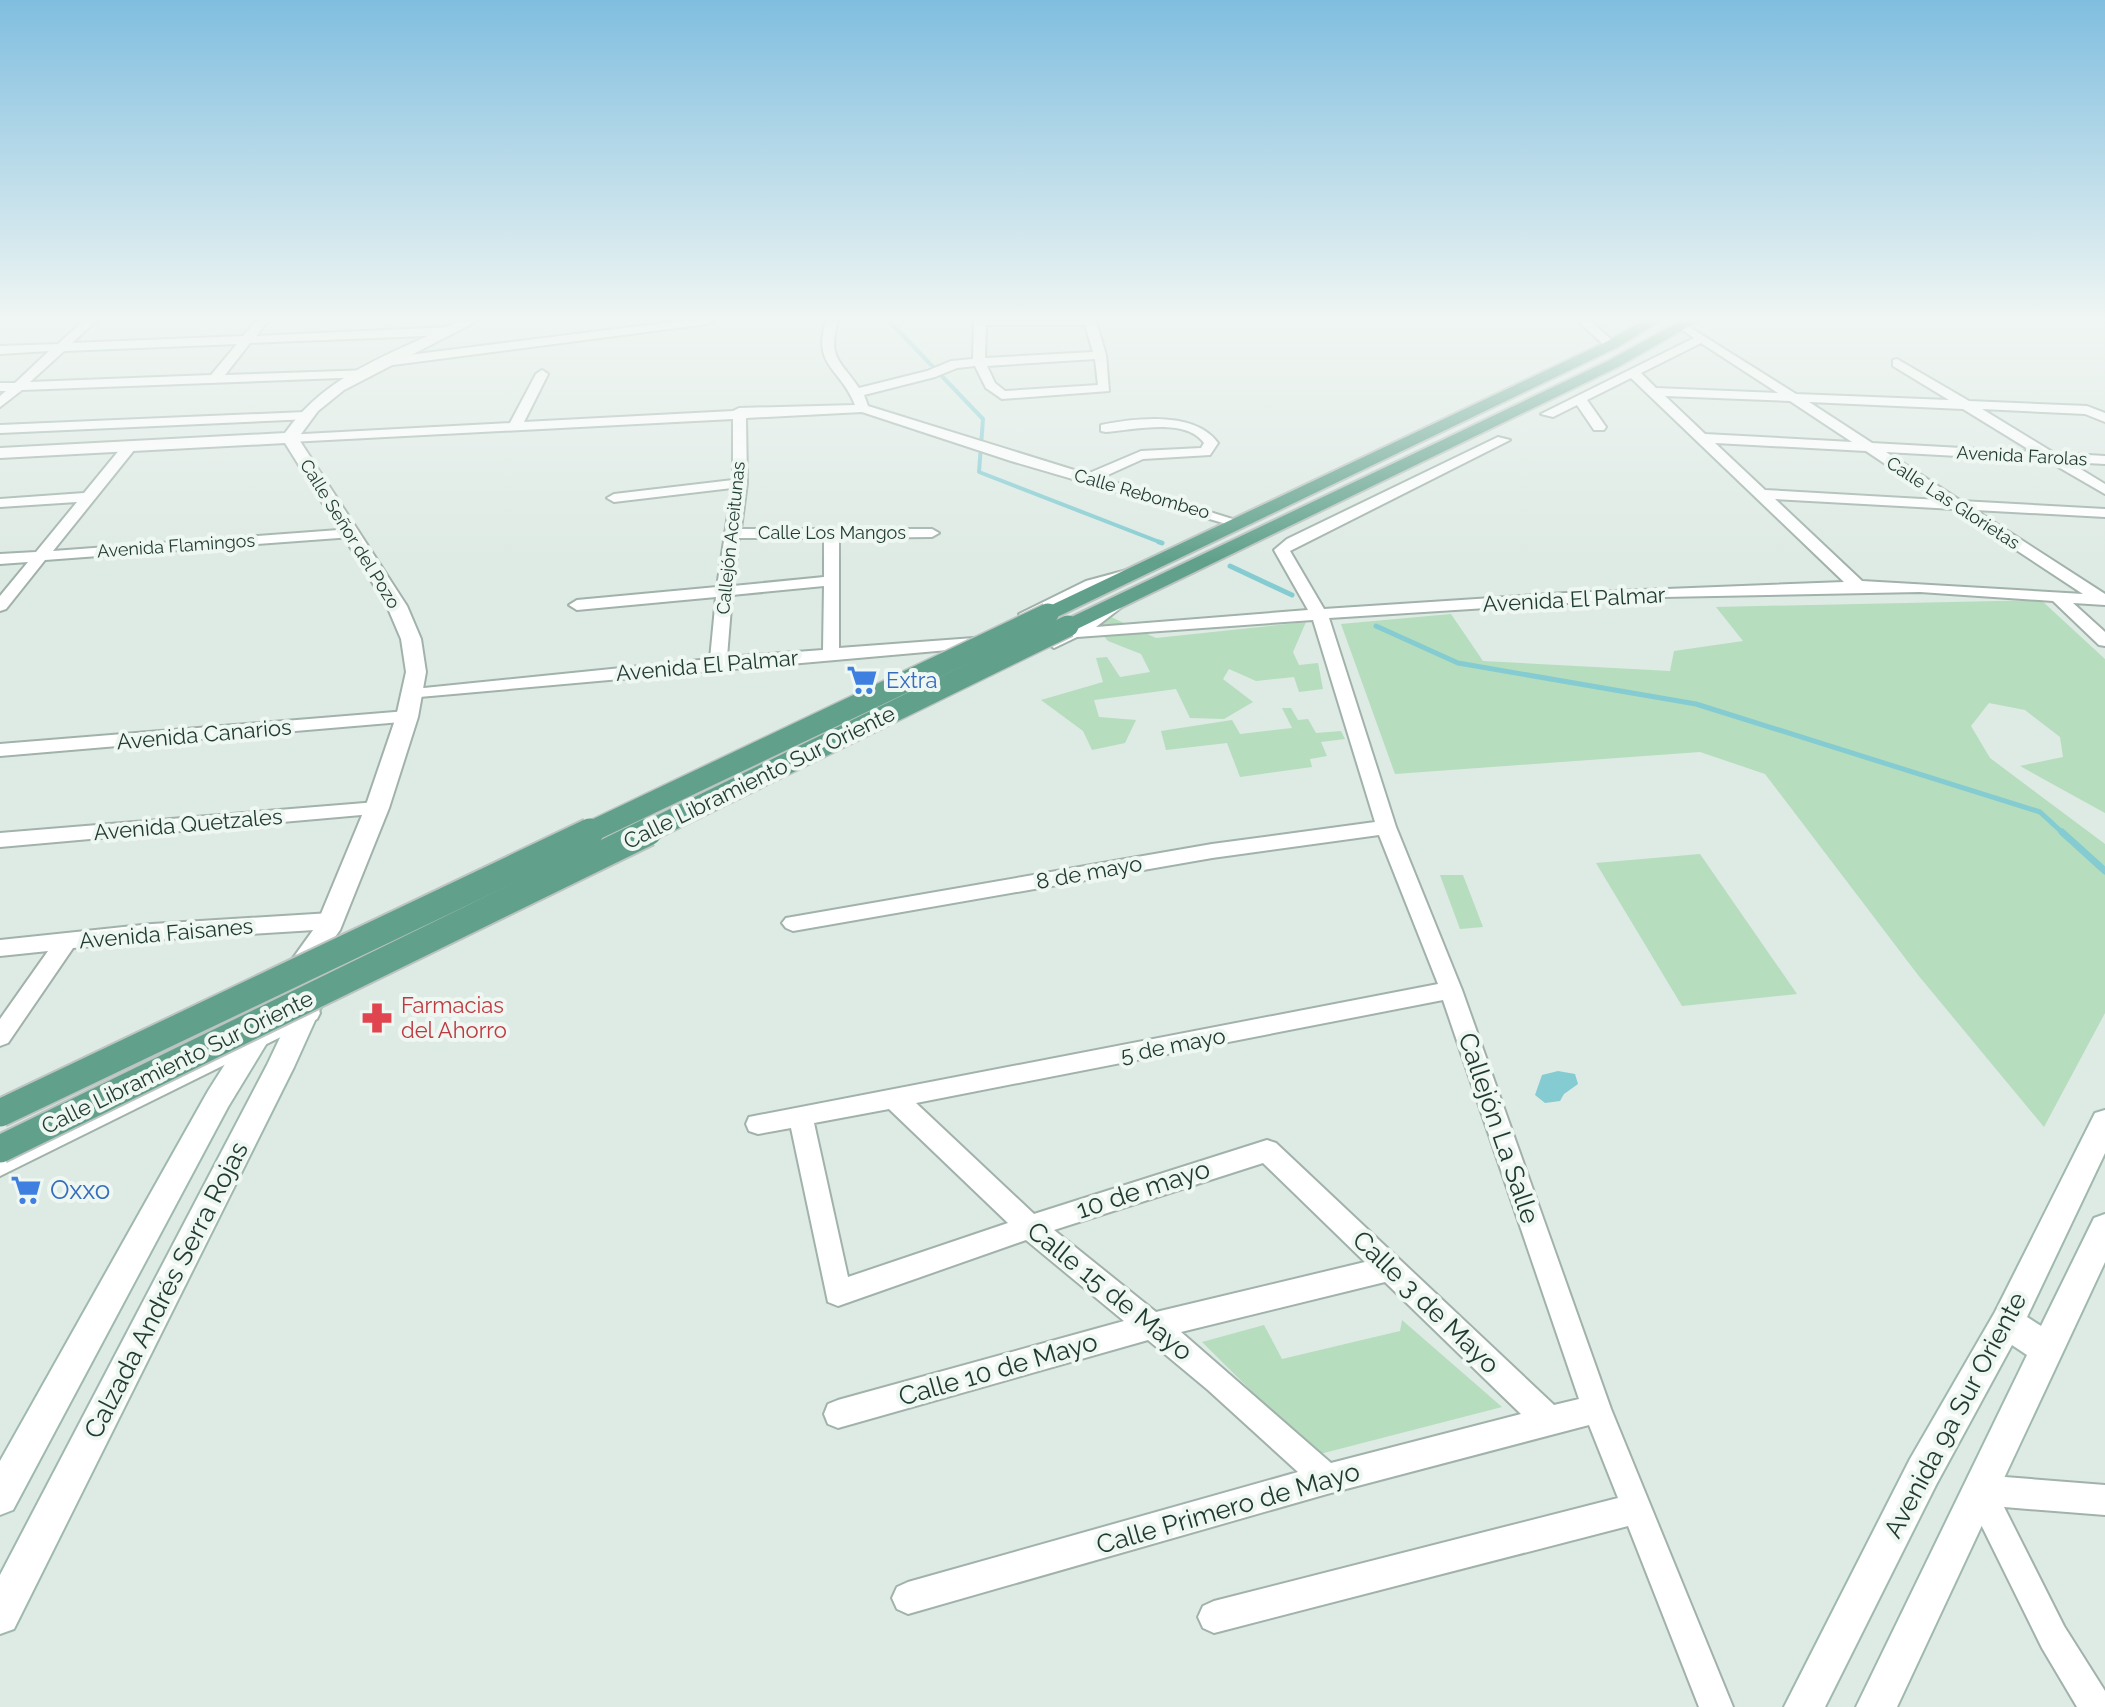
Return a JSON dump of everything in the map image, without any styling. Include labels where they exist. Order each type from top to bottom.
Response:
[{"type":"main road","name":"Calle Señor del Pozo","points":[[320,401],[290,438],[397,606],[411,639],[416,672],[414,694],[377,808],[320,946]]},
{"type":"main road","name":"Calle Libramiento Sur Oriente","points":[[0,1113],[1493,401]]},
{"type":"main road","name":"Calle Libramiento Sur Oriente","points":[[0,1149],[1070,630],[1121,600],[1537,401]]},
{"type":"main road","points":[[0,453],[290,438]]},
{"type":"main road","name":"Calzada Andrés Serra Rojas","points":[[0,1615],[305,1015],[320,946]]},
{"type":"main road","name":"Calzada Andrés Serra Rojas","points":[[0,1497],[218,1099],[320,946]]},
{"type":"main road","name":"Avenida 9a Sur Oriente","points":[[1804,1707],[1923,1472],[2007,1323],[2105,1122]]},
{"type":"main road","points":[[1885,1701],[1979,1490],[2105,1230]]},
{"type":"main road","points":[[2007,1323],[2047,1349]]},
{"type":"street","points":[[516,424],[528,401]]},
{"type":"street","points":[[290,438],[739,412],[863,408],[861,401]]},
{"type":"street","points":[[1548,414],[1574,401]]},
{"type":"street","points":[[1581,401],[1599,427]]},
{"type":"street","points":[[1663,401],[1858,586]]},
{"type":"street","name":"Calle Las Glorietas","points":[[1795,401],[2104,600]]},
{"type":"street","points":[[1841,401],[1966,405],[2100,415]]},
{"type":"street","points":[[1959,401],[2105,490]]},
{"type":"street","name":"Calle Rebombeo","points":[[863,408],[1235,522]]},
{"type":"street","name":"Callejón Aceitunas","points":[[718,663],[724,592],[740,483],[739,412]]},
{"type":"street","points":[[0,429],[305,416]]},
{"type":"street","points":[[1090,478],[1141,455],[1205,452],[1211,443],[1204,431],[1188,426],[1106,428]]},
{"type":"street","name":"Avenida Farolas","points":[[1700,438],[2105,460]]},
{"type":"street","name":"Callejón La Salle","points":[[1503,440],[1292,542],[1282,550],[1317,606],[1386,827],[1451,990],[1597,1409],[1716,1707]]},
{"type":"street","points":[[0,606],[130,446]]},
{"type":"street","points":[[614,498],[740,483]]},
{"type":"street","points":[[1760,494],[2105,513]]},
{"type":"street","points":[[0,503],[88,497]]},
{"type":"street","points":[[831,654],[832,532]]},
{"type":"street","name":"Avenida Flamingos","points":[[0,559],[352,533]]},
{"type":"street","name":"Calle Los Mangos","points":[[732,534],[932,533]]},
{"type":"street","points":[[0,1103],[320,946],[964,643],[1092,584],[1127,575]]},
{"type":"street","points":[[577,605],[831,581]]},
{"type":"street","name":"Avenida El Palmar","points":[[1046,635],[1070,630],[1317,606],[1858,586],[1952,588],[2104,600]]},
{"type":"street","points":[[2058,597],[2105,641]]},
{"type":"street","points":[[0,1165],[254,1041],[1070,630]]},
{"type":"street","name":"Avenida El Palmar","points":[[414,694],[718,663],[1001,642]]},
{"type":"street","name":"Avenida Canarios","points":[[0,750],[407,717]]},
{"type":"street","name":"Avenida Quetzales","points":[[0,840],[377,808]]},
{"type":"street","name":"8 de mayo","points":[[793,923],[1212,851],[1386,827]]},
{"type":"street","name":"Avenida Faisanes","points":[[0,948],[152,932],[320,946]]},
{"type":"street","points":[[0,1037],[66,942]]},
{"type":"street","name":"5 de mayo","points":[[758,1124],[896,1100],[1451,990]]},
{"type":"street","name":"Calle 15 de Mayo","points":[[896,1100],[1029,1226],[1153,1326],[1327,1479]]},
{"type":"street","name":"10 de mayo","points":[[800,1115],[838,1293],[1029,1226],[1267,1151]]},
{"type":"street","name":"Calle 3 de Mayo","points":[[1267,1151],[1549,1421]]},
{"type":"street","name":"Calle 10 de Mayo","points":[[838,1414],[1153,1326],[1392,1268]]},
{"type":"street","points":[[1549,1421],[1597,1409]]},
{"type":"street","name":"Calle Primero de Mayo","points":[[908,1598],[1327,1479],[1549,1421]]},
{"type":"street","points":[[1979,1490],[2105,1500]]},
{"type":"street","points":[[1979,1490],[2053,1637],[2096,1707]]},
{"type":"street","points":[[1214,1617],[1636,1509]]},
{"type":"green space","points":[[2041,600],[2105,659],[2105,813],[2020,766],[2063,757],[2060,737],[2025,710],[1989,703],[1971,726],[1990,758],[2105,844],[2105,1013],[2044,1127],[1918,975],[1765,774],[1700,752],[1395,774],[1341,624],[1451,614],[1483,661],[1670,671],[1674,651],[1743,641],[1716,607]]},
{"type":"green space","points":[[1111,617],[1156,638],[1306,622],[1293,652],[1299,665],[1318,663],[1323,689],[1299,692],[1294,677],[1256,681],[1229,669],[1223,679],[1253,702],[1224,719],[1190,718],[1176,689],[1094,700],[1099,717],[1136,720],[1125,743],[1092,750],[1083,731],[1041,700],[1103,682],[1096,658],[1107,657],[1120,677],[1150,672],[1141,654],[1108,641],[1093,624]]},
{"type":"green space","points":[[1282,708],[1291,708],[1298,720],[1308,719],[1316,733],[1341,731],[1345,739],[1321,742],[1327,756],[1310,759],[1312,767],[1240,777],[1227,743],[1166,750],[1161,731],[1232,720],[1240,734],[1292,728]]},
{"type":"green space","points":[[1700,854],[1797,994],[1682,1006],[1596,863]]},
{"type":"green space","points":[[1440,875],[1463,875],[1483,927],[1460,929]]},
{"type":"green space","points":[[1402,1320],[1502,1407],[1316,1455],[1202,1342],[1264,1325],[1282,1359],[1400,1331]]},
{"type":"water","points":[[1558,1071],[1575,1074],[1578,1084],[1560,1101],[1545,1103],[1535,1095],[1542,1075]]},
{"type":"waterway","points":[[965,401],[983,419],[979,472],[1162,543],[1159,542]]},
{"type":"waterway","points":[[1230,566],[1292,595]]},
{"type":"waterway","points":[[1376,626],[1458,663],[1696,704],[2040,812],[2064,834]]},
{"type":"waterway","points":[[2062,832],[2105,871]]},
{"type":"place","name":"Extra","points":[[862,680]]},
{"type":"place","name":"Farmacias del Ahorro","points":[[377,1018]]},
{"type":"place","name":"Oxxo","points":[[26,1190]]}]
